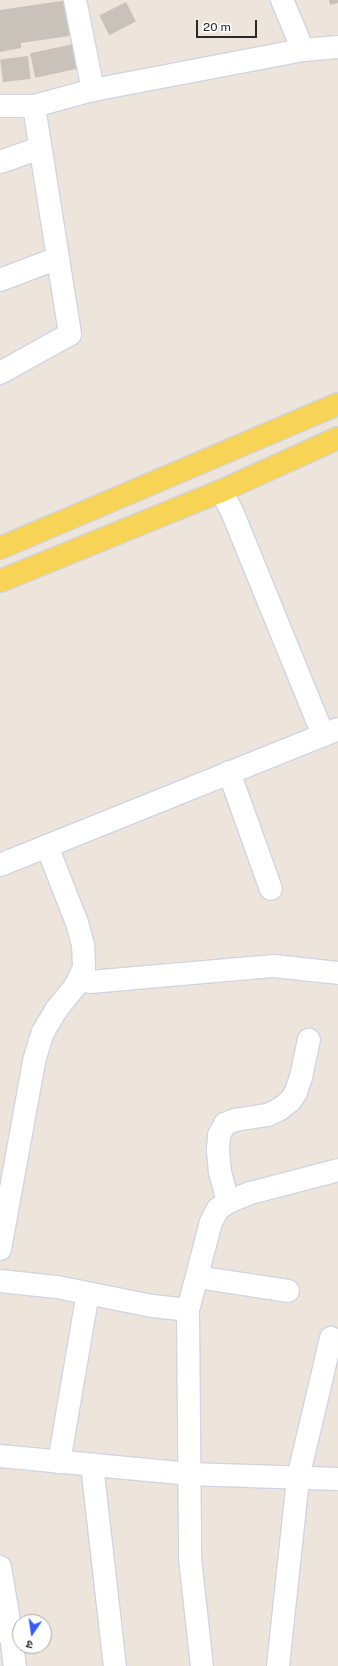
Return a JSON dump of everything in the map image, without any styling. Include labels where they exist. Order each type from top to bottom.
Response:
[{"type":"main road","points":[[0,548],[338,404]]},
{"type":"main road","points":[[0,581],[221,491],[338,438]]},
{"type":"street","points":[[74,0],[93,90]]},
{"type":"street","points":[[282,0],[303,50]]},
{"type":"street","points":[[0,106],[34,106],[93,90],[303,50],[338,47]]},
{"type":"street","points":[[0,373],[70,334],[34,106]]},
{"type":"street","points":[[0,162],[40,148]]},
{"type":"street","points":[[0,280],[58,258]]},
{"type":"street","points":[[0,865],[331,732],[233,514],[221,491]]},
{"type":"street","points":[[229,772],[271,889]]},
{"type":"street","points":[[47,846],[77,923],[83,945],[87,975]]},
{"type":"street","points":[[0,1249],[34,1061],[43,1032],[56,1010],[76,985],[87,975],[274,966],[338,973]]},
{"type":"street","points":[[228,1202],[220,1173],[218,1150],[219,1135],[225,1124],[235,1120],[268,1115],[280,1109],[291,1100],[296,1092],[301,1077],[309,1040]]},
{"type":"street","points":[[202,1666],[190,1558],[188,1310],[211,1222],[218,1209],[228,1202],[250,1193],[338,1170]]},
{"type":"street","points":[[196,1277],[288,1292]]},
{"type":"street","points":[[0,1281],[57,1287],[152,1306],[188,1310]]},
{"type":"street","points":[[60,1462],[88,1293]]},
{"type":"street","points":[[278,1666],[298,1478],[331,1338]]},
{"type":"street","points":[[0,1456],[190,1474],[338,1479]]},
{"type":"street","points":[[92,1465],[115,1666]]},
{"type":"street","points":[[0,1567],[5,1629],[15,1666]]},
{"type":"building","points":[[68,0],[76,35],[21,43],[21,48],[0,52],[0,10]]},
{"type":"building","points":[[329,0],[338,0],[338,3],[330,5]]},
{"type":"building","points":[[126,2],[136,22],[109,35],[99,16]]},
{"type":"building","points":[[78,43],[83,67],[35,78],[30,53]]},
{"type":"building","points":[[28,56],[31,79],[3,82],[0,59]]}]
